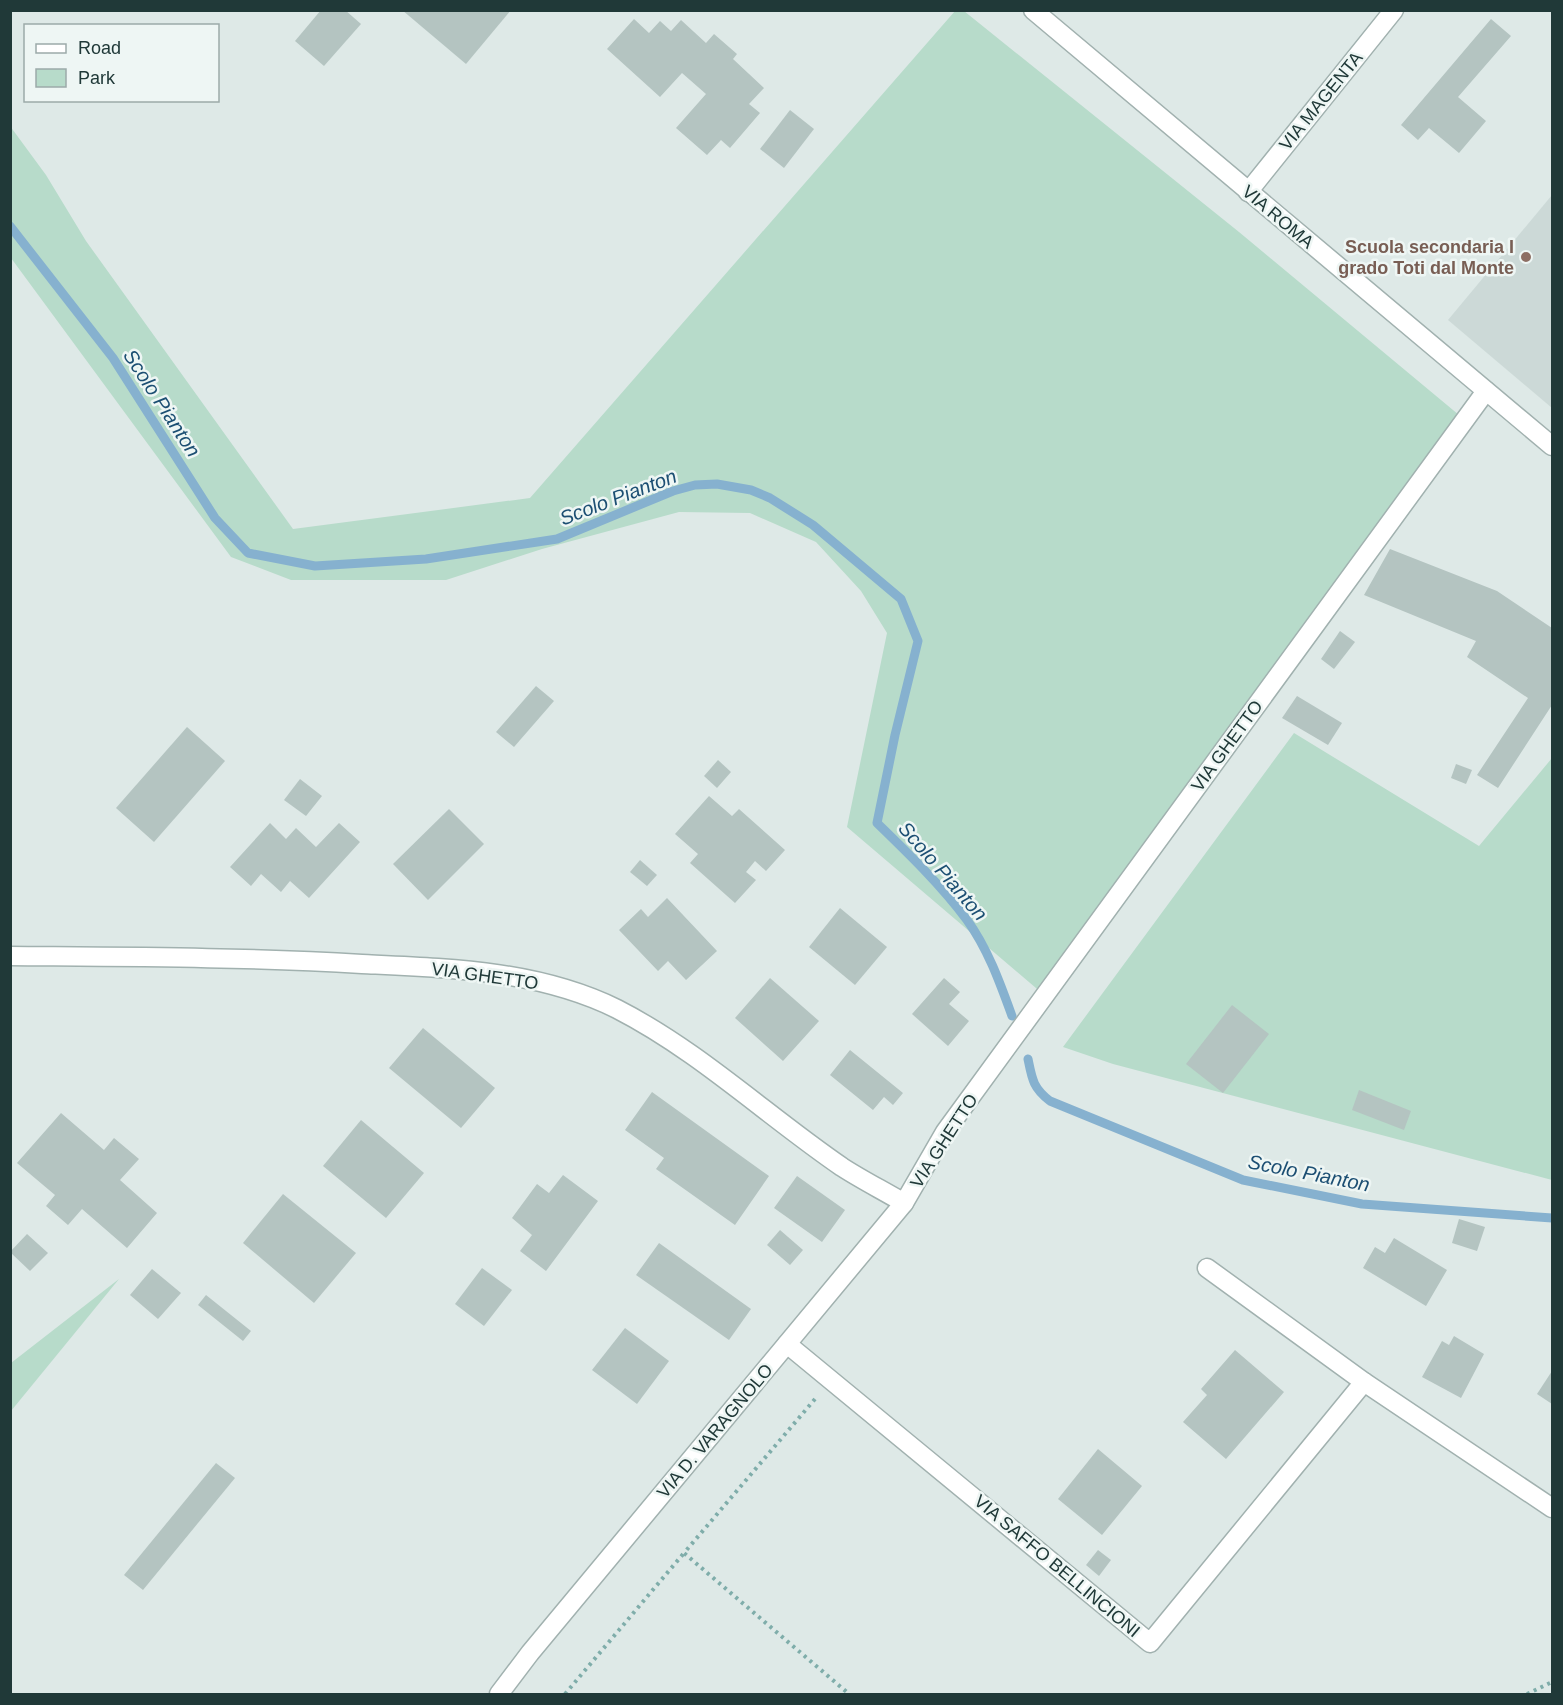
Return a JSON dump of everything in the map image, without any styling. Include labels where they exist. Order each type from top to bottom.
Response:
[{"type":"street","name":"VIA ROMA","points":[[1033,10],[1552,446]]},
{"type":"street","name":"VIA MAGENTA","points":[[1248,192],[1394,10]]},
{"type":"street","name":"VIA GHETTO","points":[[10,956],[272,959],[468,970],[518,977],[567,990],[614,1008],[659,1032],[701,1060],[842,1167],[904,1203],[945,1132],[1486,391]]},
{"type":"street","name":"VIA D. VARAGNOLO","points":[[499,1695],[526,1658],[904,1203]]},
{"type":"street","points":[[1207,1268],[1364,1382],[1552,1508]]},
{"type":"street","name":"VIA SAFFO BELLINCIONI","points":[[787,1344],[1150,1643],[1364,1382]]},
{"type":"path","points":[[565,1695],[831,1380]]},
{"type":"path","points":[[684,1553],[849,1695]]},
{"type":"path","points":[[1527,1695],[1552,1682]]},
{"type":"shaded area","name":"Scuola secondaria I grado Toti dal Monte","points":[[1552,195],[1552,408],[1448,320]]},
{"type":"green space","points":[[955,11],[964,11],[1239,232],[1465,420],[1043,994],[847,827],[887,633],[861,591],[816,542],[750,513],[679,512],[542,549],[446,580],[291,580],[231,557],[11,258],[10,126],[46,175],[86,241],[293,529],[530,498]]},
{"type":"green space","points":[[1294,733],[1479,846],[1552,758],[1552,1180],[1113,1064],[1063,1047]]},
{"type":"green space","points":[[119,1279],[11,1411],[11,1363]]},
{"type":"building","points":[[321,10],[345,10],[361,24],[324,66],[295,41]]},
{"type":"building","points":[[402,10],[511,10],[466,64]]},
{"type":"building","points":[[634,19],[649,33],[660,21],[671,31],[681,20],[706,43],[714,34],[737,54],[733,59],[764,88],[749,104],[760,113],[730,148],[721,140],[707,155],[676,128],[706,94],[682,73],[660,97],[607,49]]},
{"type":"building","points":[[1491,19],[1511,36],[1458,97],[1486,121],[1459,153],[1429,128],[1418,140],[1401,125]]},
{"type":"building","points":[[790,110],[814,129],[784,168],[760,149]]},
{"type":"building","points":[[1390,549],[1497,591],[1552,628],[1552,705],[1498,788],[1477,775],[1528,698],[1467,657],[1476,641],[1364,595]]},
{"type":"building","points":[[1340,631],[1355,642],[1334,669],[1321,659]]},
{"type":"building","points":[[536,686],[554,701],[514,747],[496,732]]},
{"type":"building","points":[[1297,696],[1342,723],[1328,745],[1282,718]]},
{"type":"building","points":[[187,727],[225,761],[154,842],[116,808]]},
{"type":"building","points":[[718,760],[731,772],[717,788],[704,776]]},
{"type":"building","points":[[1456,764],[1472,770],[1466,784],[1451,778]]},
{"type":"building","points":[[300,779],[322,796],[306,816],[284,800]]},
{"type":"building","points":[[709,796],[732,816],[739,809],[785,850],[766,871],[755,861],[746,872],[756,880],[735,903],[690,863],[698,854],[675,834]]},
{"type":"building","points":[[449,809],[484,844],[428,900],[393,864]]},
{"type":"building","points":[[270,823],[286,839],[296,828],[316,847],[339,823],[360,842],[309,898],[290,881],[281,892],[261,874],[251,886],[230,867]]},
{"type":"building","points":[[640,860],[657,875],[647,886],[630,872]]},
{"type":"building","points":[[667,898],[717,951],[686,980],[668,961],[658,971],[619,930],[641,909],[648,917]]},
{"type":"building","points":[[840,908],[887,947],[855,985],[809,947]]},
{"type":"building","points":[[770,978],[819,1021],[783,1061],[735,1018]]},
{"type":"building","points":[[944,978],[960,992],[949,1004],[969,1021],[948,1046],[912,1014]]},
{"type":"building","points":[[1232,1005],[1269,1034],[1223,1093],[1186,1064]]},
{"type":"building","points":[[423,1028],[495,1088],[461,1128],[389,1068]]},
{"type":"building","points":[[850,1050],[903,1093],[893,1105],[884,1097],[873,1110],[830,1075]]},
{"type":"building","points":[[1359,1090],[1411,1111],[1404,1130],[1352,1110]]},
{"type":"building","points":[[652,1092],[769,1176],[735,1225],[656,1169],[664,1158],[625,1130]]},
{"type":"building","points":[[61,1113],[104,1150],[114,1138],[139,1159],[120,1180],[157,1213],[127,1248],[82,1209],[68,1225],[46,1206],[55,1195],[17,1163]]},
{"type":"building","points":[[361,1120],[424,1173],[386,1218],[323,1166]]},
{"type":"building","points":[[563,1175],[598,1201],[546,1271],[520,1251],[532,1235],[512,1218],[537,1184],[549,1193]]},
{"type":"building","points":[[797,1176],[845,1210],[822,1242],[774,1208]]},
{"type":"building","points":[[283,1194],[356,1253],[314,1303],[243,1243]]},
{"type":"building","points":[[1459,1219],[1485,1227],[1477,1251],[1452,1243]]},
{"type":"building","points":[[780,1230],[803,1250],[790,1265],[767,1245]]},
{"type":"building","points":[[27,1234],[48,1253],[30,1271],[10,1252]]},
{"type":"building","points":[[1394,1238],[1447,1270],[1426,1306],[1363,1268],[1375,1247],[1385,1253]]},
{"type":"building","points":[[659,1243],[751,1309],[729,1340],[636,1275]]},
{"type":"building","points":[[482,1268],[512,1290],[484,1326],[455,1304]]},
{"type":"building","points":[[152,1269],[181,1293],[158,1319],[130,1295]]},
{"type":"building","points":[[206,1295],[251,1331],[243,1341],[198,1305]]},
{"type":"building","points":[[625,1328],[669,1361],[637,1404],[592,1370]]},
{"type":"building","points":[[1454,1336],[1484,1354],[1461,1398],[1422,1377],[1442,1341],[1449,1345]]},
{"type":"building","points":[[1235,1350],[1284,1392],[1226,1459],[1183,1422],[1207,1395],[1201,1389]]},
{"type":"building","points":[[1552,1371],[1552,1404],[1537,1394]]},
{"type":"building","points":[[1098,1449],[1142,1486],[1102,1535],[1058,1499]]},
{"type":"building","points":[[216,1463],[235,1478],[143,1590],[124,1575]]},
{"type":"building","points":[[1098,1550],[1111,1560],[1099,1576],[1086,1565]]},
{"type":"waterway","name":"Scolo Pianton","points":[[10,226],[113,358],[215,518],[248,553],[315,566],[426,559],[557,539],[673,491],[695,485],[717,484],[751,490],[770,498],[813,525],[901,599],[918,641],[877,823],[935,882],[967,920],[987,954],[1012,1016]]},
{"type":"waterway","name":"Scolo Pianton","points":[[1028,1059],[1034,1083],[1050,1101],[1243,1180],[1362,1204],[1552,1218]]},
{"type":"place","name":"Scuola secondaria I grado Toti dal Monte","points":[[1526,257]]}]
